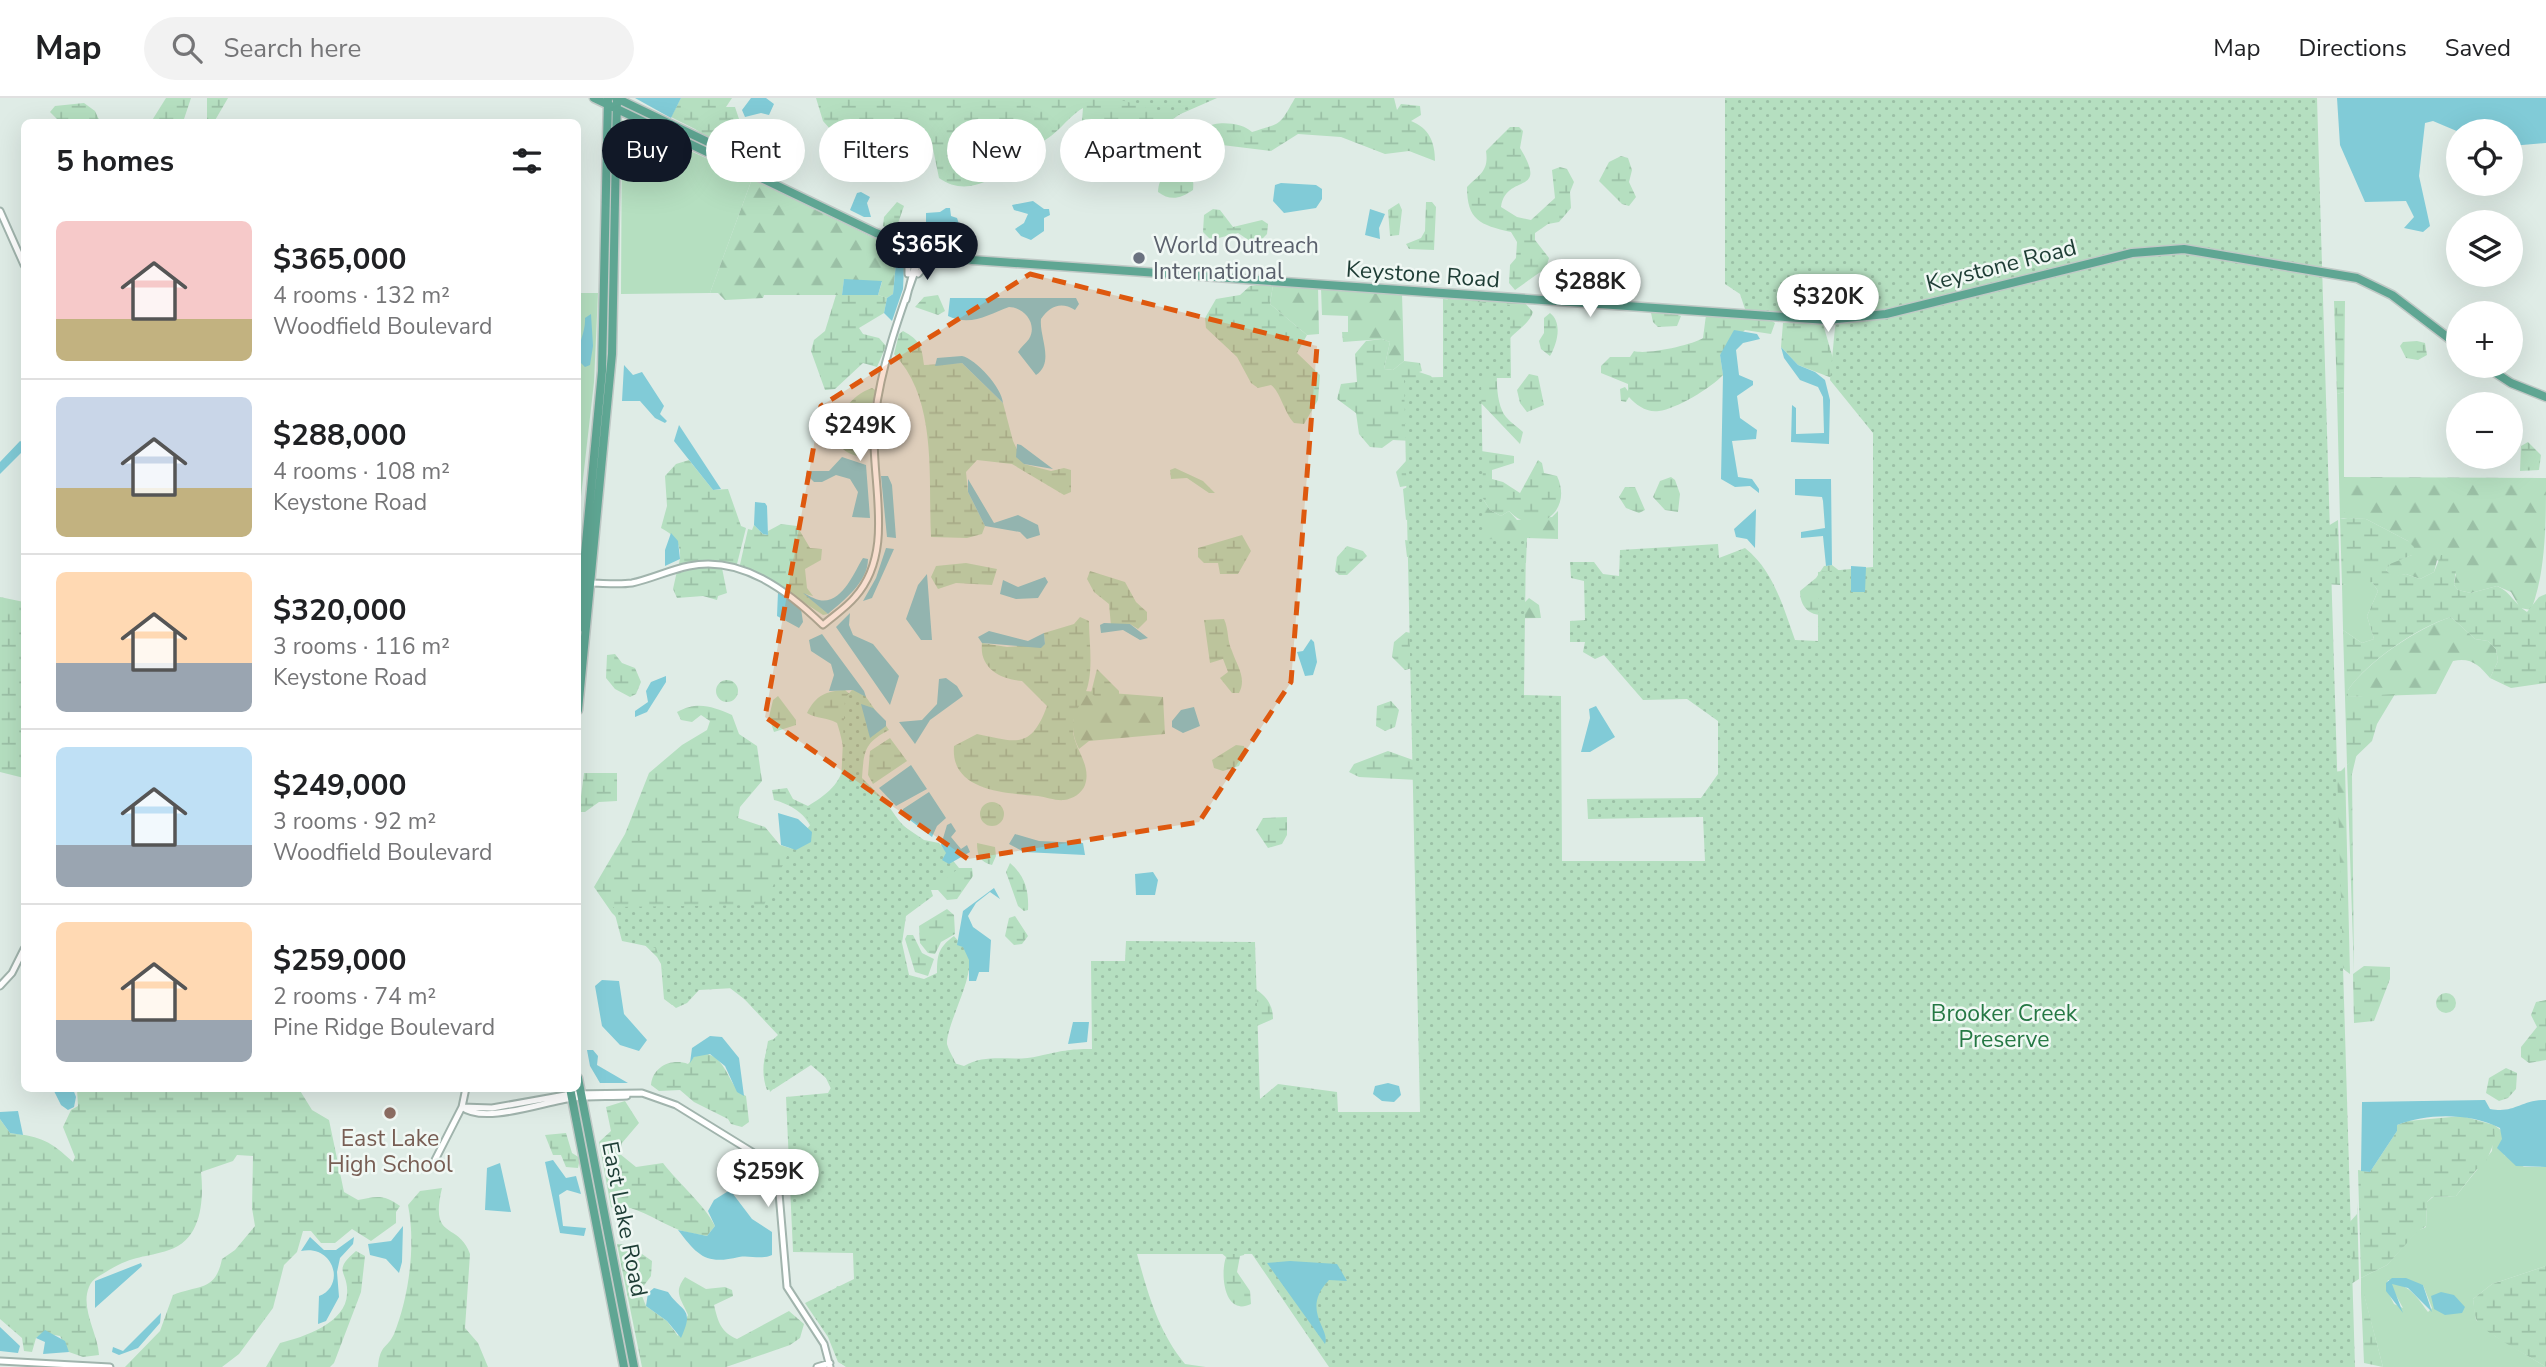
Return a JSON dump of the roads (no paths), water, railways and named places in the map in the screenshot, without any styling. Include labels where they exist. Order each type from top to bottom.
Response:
[{"type":"main road","name":"Keystone Road","points":[[592,98],[614,103],[683,130],[706,142]]},
{"type":"main road","name":"Keystone Road","points":[[614,103],[706,150]]},
{"type":"main road","points":[[614,103],[699,138]]},
{"type":"main road","points":[[581,612],[612,354],[616,209],[614,103]]},
{"type":"main road","points":[[614,103],[622,116],[619,121],[616,195]]},
{"type":"main road","points":[[614,103],[616,209]]},
{"type":"main road","points":[[581,662],[602,371],[614,103]]},
{"type":"main road","name":"Keystone Road","points":[[770,182],[894,240],[952,256],[1017,265],[1815,320],[1877,315],[2125,254],[2157,250],[2201,251],[2357,278],[2383,290],[2446,336]]},
{"type":"main road","points":[[2503,378],[2546,397]]},
{"type":"main road","name":"East Lake Road","points":[[575,1094],[624,1367]]},
{"type":"main road","name":"East Lake Road","points":[[575,1094],[634,1367]]},
{"type":"street","points":[[0,211],[21,258]]},
{"type":"street","points":[[894,240],[908,261],[905,300]]},
{"type":"street","points":[[906,289],[921,248]]},
{"type":"street","points":[[913,283],[921,248]]},
{"type":"street","points":[[586,583],[631,583],[690,565],[713,565],[757,576],[773,584],[794,597],[822,625],[855,598],[869,578],[877,555],[878,520],[873,460],[875,417],[883,376],[905,300],[913,283],[928,263],[952,256]]},
{"type":"street","points":[[0,986],[12,973],[21,955]]},
{"type":"street","points":[[435,1160],[462,1107],[465,1092]]},
{"type":"street","points":[[462,1107],[492,1108],[575,1094],[636,1092],[676,1105],[720,1130],[763,1161],[779,1193],[783,1269],[787,1287],[824,1344],[830,1365],[817,1367]]},
{"type":"street","points":[[0,1361],[110,1367]]},
{"type":"water","points":[[635,98],[681,98],[671,118]]},
{"type":"water","points":[[751,98],[766,98],[774,104],[769,115],[761,113],[745,117],[742,110]]},
{"type":"water","points":[[2337,98],[2546,98],[2546,143],[2523,145],[2523,119],[2446,119],[2446,126],[2433,121],[2425,123],[2419,176],[2430,226],[2423,232],[2404,228],[2414,217],[2406,201],[2365,202],[2340,145]]},
{"type":"water","points":[[1275,185],[1316,185],[1322,189],[1322,199],[1316,208],[1284,213],[1273,201]]},
{"type":"water","points":[[861,192],[870,197],[867,203],[871,217],[864,217],[850,210],[857,193]]},
{"type":"water","points":[[1033,201],[1044,209],[1049,209],[1050,215],[1044,218],[1044,231],[1031,240],[1021,236],[1015,229],[1024,223],[1028,214],[1014,210],[1012,205]]},
{"type":"water","points":[[950,208],[951,216],[957,218],[962,233],[960,236],[926,229],[926,213],[940,212]]},
{"type":"water","points":[[1370,209],[1385,214],[1379,228],[1380,239],[1365,235]]},
{"type":"water","points":[[896,263],[904,267],[903,289],[892,321],[884,313],[887,298],[893,294]]},
{"type":"water","points":[[844,279],[882,281],[878,295],[842,295]]},
{"type":"water","points":[[950,298],[1076,298],[1079,304],[1075,310],[1056,306],[1041,319],[1045,363],[1036,375],[1018,352],[1029,339],[1032,328],[1024,313],[1009,307],[972,320],[956,319],[948,316]]},
{"type":"water","points":[[591,314],[593,346],[590,365],[585,367],[581,363],[581,340],[585,318]]},
{"type":"water","points":[[1734,330],[1757,334],[1760,339],[1743,343],[1736,350],[1739,375],[1753,381],[1753,385],[1737,396],[1740,418],[1757,430],[1756,439],[1732,441],[1738,477],[1752,479],[1759,493],[1750,486],[1735,487],[1721,479],[1723,375],[1720,355]]},
{"type":"water","points":[[1781,347],[1798,365],[1815,372],[1825,380],[1830,400],[1829,444],[1791,442],[1792,405],[1796,408],[1796,434],[1824,433],[1823,397],[1818,387],[1800,380],[1784,358]]},
{"type":"water","points":[[962,356],[974,362],[987,375],[1002,397],[1003,403],[962,363],[935,366],[937,358]]},
{"type":"water","points":[[624,365],[633,375],[642,372],[664,406],[660,414],[667,421],[665,423],[655,418],[640,401],[622,401]]},
{"type":"water","points":[[679,425],[721,489],[713,490],[674,441]]},
{"type":"water","points":[[21,442],[21,453],[0,474],[0,462]]},
{"type":"water","points":[[1017,444],[1053,469],[1024,464],[1016,457]]},
{"type":"water","points":[[842,457],[866,465],[870,518],[852,517],[858,492],[850,479],[836,475],[822,482],[814,482],[806,474],[807,471],[829,471]]},
{"type":"water","points":[[881,476],[888,476],[892,485],[896,538],[887,537]]},
{"type":"water","points":[[968,479],[994,523],[1018,515],[1038,525],[1040,535],[1027,539],[1020,532],[985,526],[968,492]]},
{"type":"water","points":[[1795,479],[1831,479],[1832,565],[1826,566],[1823,536],[1801,538],[1801,532],[1825,528],[1823,501],[1822,497],[1795,495]]},
{"type":"water","points":[[755,502],[765,503],[767,506],[768,535],[754,525]]},
{"type":"water","points":[[1756,509],[1755,548],[1747,539],[1736,537],[1734,529]]},
{"type":"water","points":[[671,533],[678,541],[680,559],[665,566],[665,550]]},
{"type":"water","points":[[886,548],[894,549],[872,598],[863,601],[876,578]]},
{"type":"water","points":[[863,558],[868,559],[860,583],[828,614],[803,593],[819,600],[834,598],[841,593]]},
{"type":"water","points":[[1851,566],[1866,567],[1865,592],[1851,592]]},
{"type":"water","points":[[927,574],[932,640],[921,640],[906,619],[918,585]]},
{"type":"water","points":[[1045,577],[1048,582],[1038,598],[1016,599],[1000,594],[1003,580],[1018,587]]},
{"type":"water","points":[[778,592],[801,609],[803,622],[799,628],[777,616]]},
{"type":"water","points":[[850,613],[849,625],[853,635],[873,644],[899,676],[890,705],[836,627]]},
{"type":"water","points":[[1130,624],[1148,638],[1140,640],[1123,630],[1101,633],[1100,625]]},
{"type":"water","points":[[989,631],[1028,641],[1044,633],[1045,644],[1041,648],[982,643],[978,637]]},
{"type":"water","points":[[822,634],[866,697],[853,690],[829,691],[834,675],[831,664],[811,651],[809,640]]},
{"type":"water","points":[[1311,639],[1314,642],[1317,662],[1313,675],[1305,676],[1297,652],[1303,651]]},
{"type":"water","points":[[666,676],[666,682],[647,712],[635,717],[635,711],[648,702],[646,691],[651,682]]},
{"type":"water","points":[[946,678],[957,686],[963,696],[930,720],[915,744],[899,722],[922,720],[937,704],[939,679]]},
{"type":"water","points":[[861,704],[873,708],[886,721],[886,726],[870,738]]},
{"type":"water","points":[[1596,706],[1615,737],[1590,752],[1581,752],[1590,718],[1589,709]]},
{"type":"water","points":[[1194,707],[1200,726],[1183,733],[1172,727],[1172,721],[1181,710]]},
{"type":"water","points":[[911,765],[927,789],[896,806],[879,788]]},
{"type":"water","points":[[929,792],[946,818],[937,826],[932,837],[902,814],[903,809]]},
{"type":"water","points":[[778,813],[798,819],[812,832],[811,842],[796,850],[781,845]]},
{"type":"water","points":[[951,823],[956,831],[951,837],[961,849],[967,845],[970,852],[949,864],[942,860],[946,853],[941,845],[947,825]]},
{"type":"water","points":[[1015,834],[1039,841],[1083,843],[1085,855],[1024,852],[1009,844]]},
{"type":"water","points":[[1153,872],[1158,880],[1155,895],[1136,895],[1135,874]]},
{"type":"water","points":[[994,888],[1000,899],[990,892],[976,903],[968,916],[973,927],[991,940],[989,972],[979,972],[976,981],[969,981],[969,960],[963,947],[957,945],[963,911]]},
{"type":"water","points":[[602,980],[619,981],[624,1014],[647,1040],[639,1051],[620,1045],[602,1026],[595,986]]},
{"type":"water","points":[[1073,1022],[1089,1022],[1087,1042],[1068,1044]]},
{"type":"water","points":[[710,1036],[722,1037],[739,1058],[744,1096],[737,1092],[725,1066],[710,1054],[694,1057],[690,1063],[692,1048]]},
{"type":"water","points":[[587,1050],[593,1050],[598,1056],[597,1065],[628,1083],[600,1083],[590,1066]]},
{"type":"water","points":[[1388,1083],[1399,1086],[1401,1095],[1394,1102],[1382,1101],[1373,1094],[1375,1086]]},
{"type":"water","points":[[54,1092],[74,1092],[74,1107],[68,1110],[61,1105]]},
{"type":"water","points":[[2485,1100],[2490,1109],[2506,1110],[2546,1100],[2546,1167],[2516,1166],[2497,1148],[2502,1139],[2500,1128],[2476,1120],[2449,1116],[2422,1118],[2397,1125],[2397,1131],[2370,1172],[2361,1171],[2362,1102]]},
{"type":"water","points":[[18,1111],[23,1135],[10,1133],[0,1119],[0,1112]]},
{"type":"water","points":[[553,1160],[566,1178],[576,1176],[581,1194],[567,1190],[559,1195],[563,1226],[586,1228],[584,1236],[560,1233],[545,1162]]},
{"type":"water","points":[[500,1163],[511,1212],[485,1210],[487,1168]]},
{"type":"water","points":[[730,1190],[752,1219],[772,1232],[772,1255],[710,1259],[697,1252],[678,1230],[707,1236],[715,1226],[708,1211],[714,1200]]},
{"type":"water","points":[[403,1226],[399,1273],[386,1259],[370,1255],[368,1244],[391,1241]]},
{"type":"water","points":[[310,1237],[324,1250],[336,1250],[354,1237],[353,1244],[340,1258],[337,1272],[339,1297],[326,1321],[318,1324],[319,1296],[327,1291],[334,1276],[332,1267],[322,1254],[301,1251]]},
{"type":"water","points":[[1290,1261],[1337,1264],[1347,1281],[1329,1280],[1317,1301],[1318,1318],[1326,1338],[1325,1344],[1267,1263]]},
{"type":"water","points":[[141,1263],[142,1266],[95,1308],[95,1281]]},
{"type":"water","points":[[2392,1278],[2406,1278],[2423,1285],[2432,1312],[2408,1288],[2392,1284],[2403,1313],[2386,1291],[2386,1283]]},
{"type":"water","points":[[654,1288],[668,1292],[685,1311],[687,1321],[681,1338],[667,1321],[646,1306],[648,1293]]},
{"type":"water","points":[[2441,1292],[2454,1295],[2465,1307],[2462,1313],[2445,1315],[2434,1309],[2431,1296]]},
{"type":"water","points":[[161,1313],[160,1323],[138,1348],[119,1355],[112,1352],[113,1347],[123,1351]]},
{"type":"water","points":[[0,1327],[20,1346],[18,1353],[0,1351]]},
{"type":"water","points":[[45,1330],[65,1341],[69,1352],[43,1354],[45,1342],[36,1338]]},
{"type":"place","name":"World Outreach International","points":[[1139,258]]},
{"type":"place","name":"East Lake High School","points":[[390,1113]]},
{"type":"park label","name":"Brooker Creek Preserve","points":[[2004,1026]]}]
